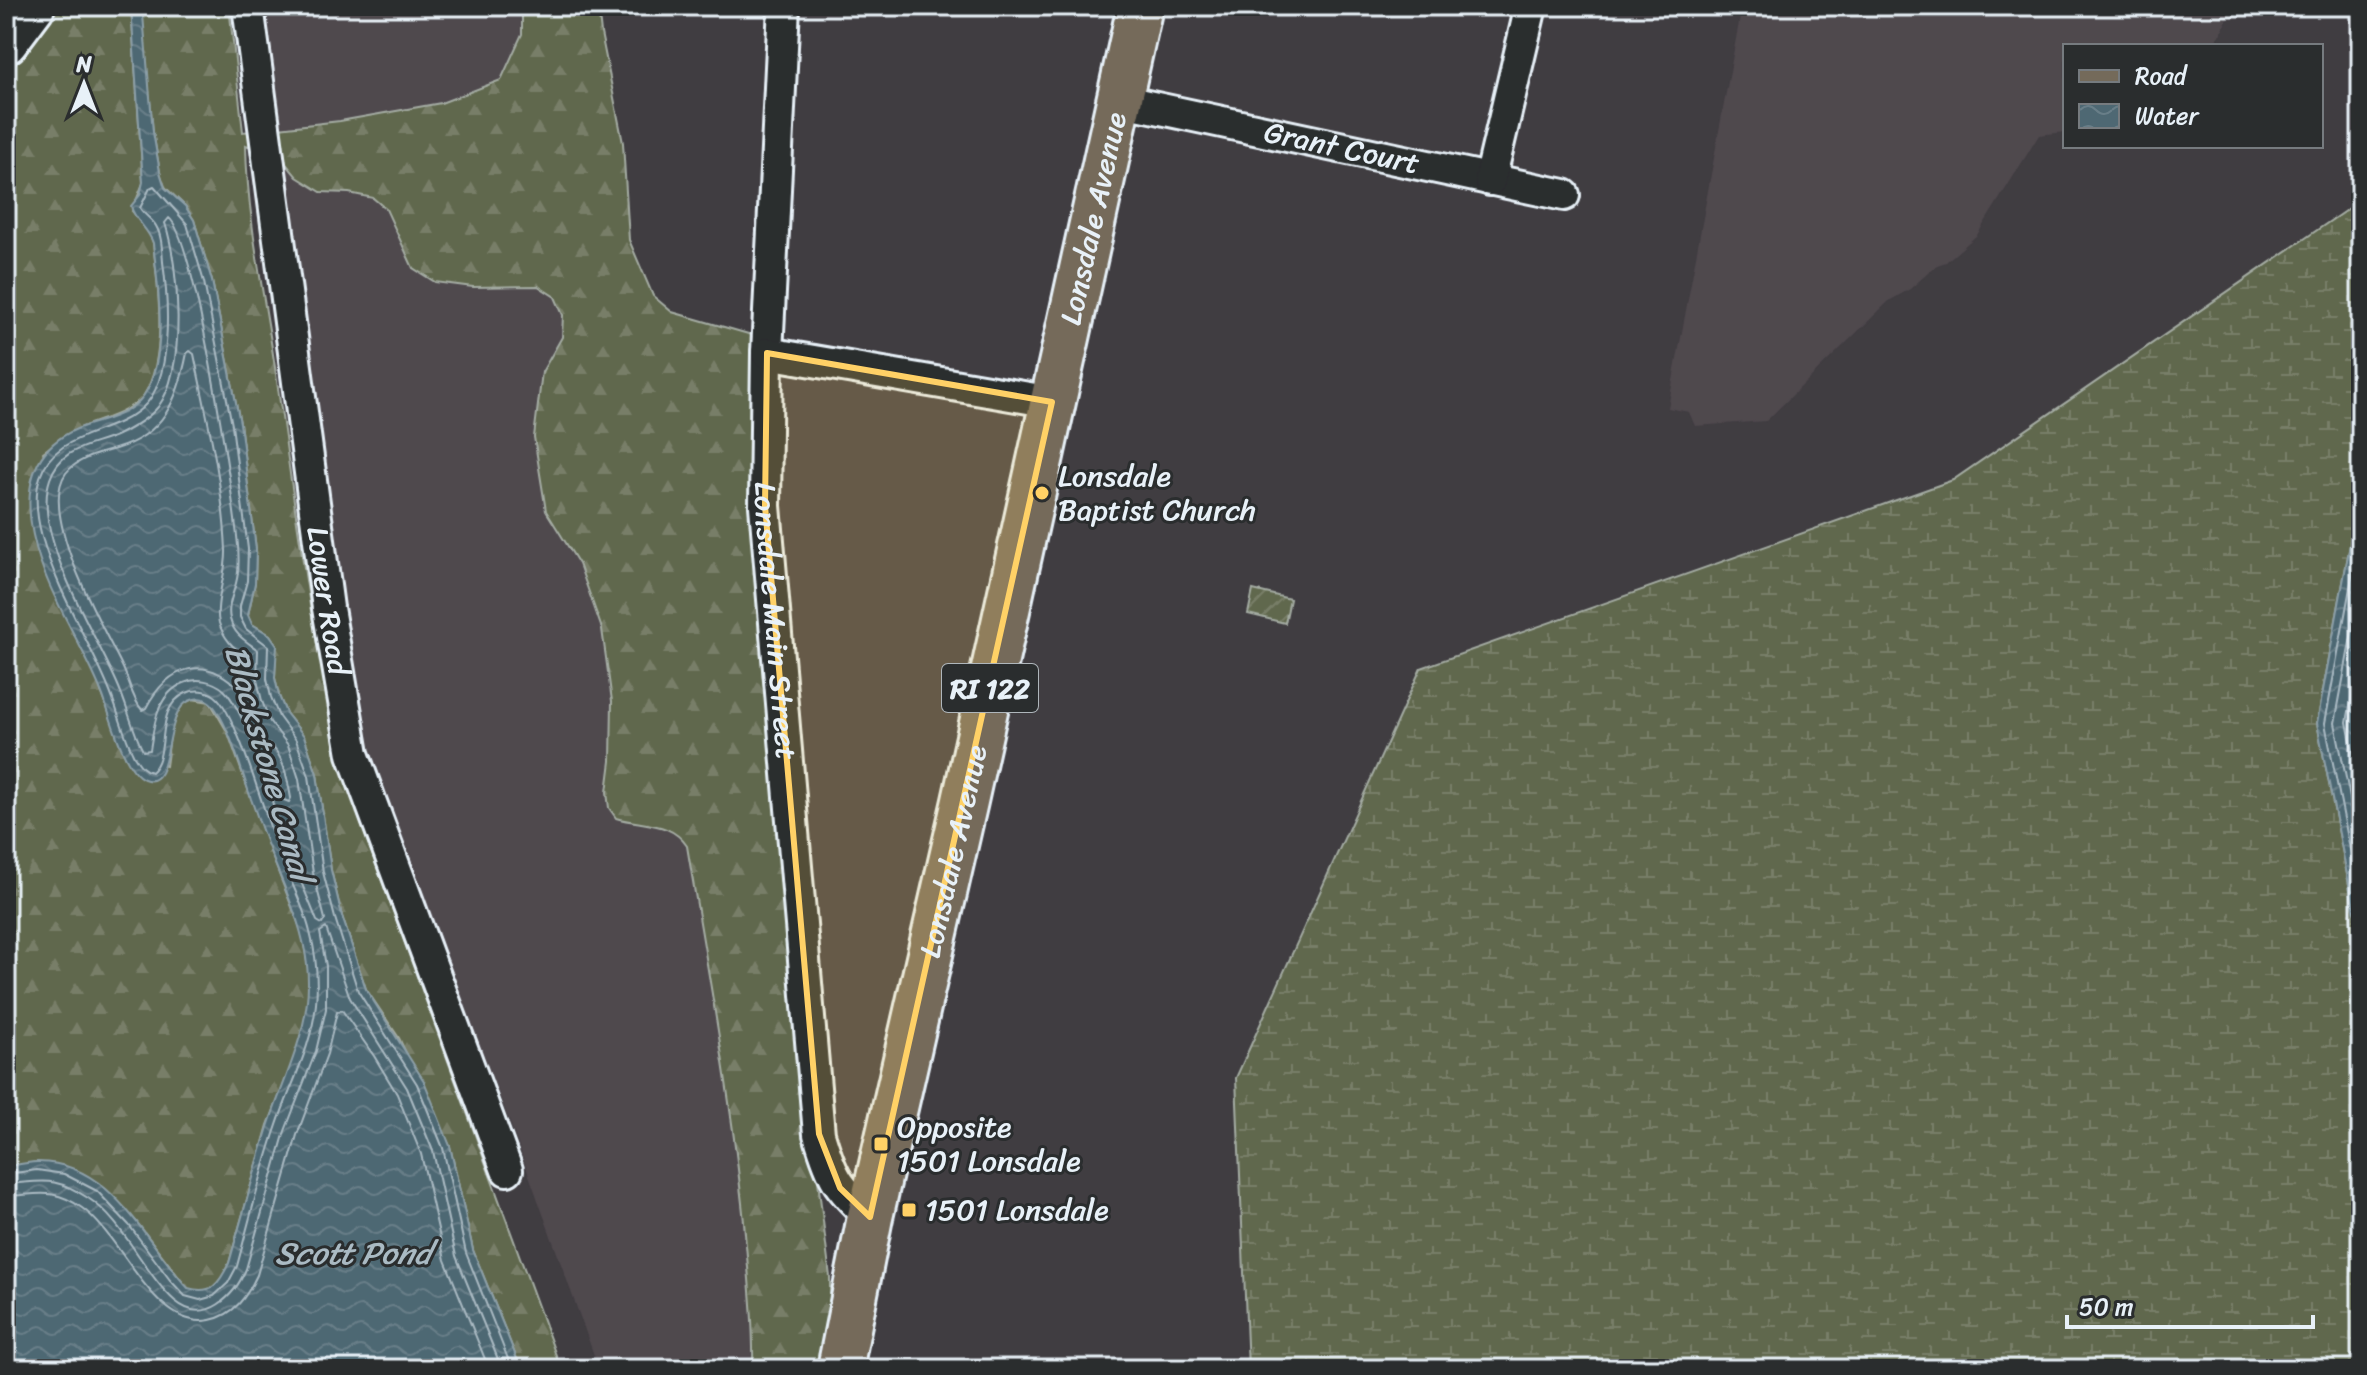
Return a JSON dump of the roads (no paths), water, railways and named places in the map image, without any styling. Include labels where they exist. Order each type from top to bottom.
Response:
[{"type":"main road","points":[[6,42],[33,6]]},
{"type":"main road","name":"Lonsdale Avenue","points":[[840,1369],[870,1217],[962,816],[1140,6]]},
{"type":"street","name":"Lower Road","points":[[248,6],[328,608],[353,754],[507,1170]]},
{"type":"street","name":"Lonsdale Main Street","points":[[784,6],[767,353],[765,506],[819,1134],[829,1168],[840,1188],[870,1217]]},
{"type":"street","points":[[1490,180],[1531,6]]},
{"type":"street","name":"Grant Court","points":[[1119,100],[1564,195]]},
{"type":"street","points":[[767,353],[1052,402]]},
{"type":"water","name":"Scott Pond","points":[[131,6],[141,6],[143,15],[153,132],[160,172],[165,188],[185,206],[194,220],[212,281],[240,423],[256,549],[255,583],[248,615],[252,624],[270,635],[277,645],[275,678],[279,696],[286,713],[304,736],[317,774],[331,870],[342,916],[366,989],[424,1081],[450,1146],[473,1250],[521,1369],[6,1369],[6,1167],[37,1162],[63,1165],[86,1175],[124,1207],[188,1288],[209,1289],[222,1277],[229,1263],[268,1127],[302,1028],[308,987],[305,951],[298,923],[221,718],[206,700],[198,698],[189,701],[175,720],[160,774],[154,780],[137,774],[124,754],[103,696],[46,577],[33,535],[30,516],[32,481],[45,452],[72,431],[134,406],[144,395],[157,361],[160,321],[153,243],[131,206],[140,195],[143,182]]},
{"type":"water","points":[[2361,485],[2361,945],[2317,723]]},
{"type":"place","name":"Lonsdale Baptist Church","points":[[1042,493]]},
{"type":"place","name":"Opposite 1501 Lonsdale","points":[[881,1144]]},
{"type":"place","name":"1501 Lonsdale","points":[[909,1210]]},
{"type":"water label","name":"Blackstone Canal","points":[[269,763]]}]
